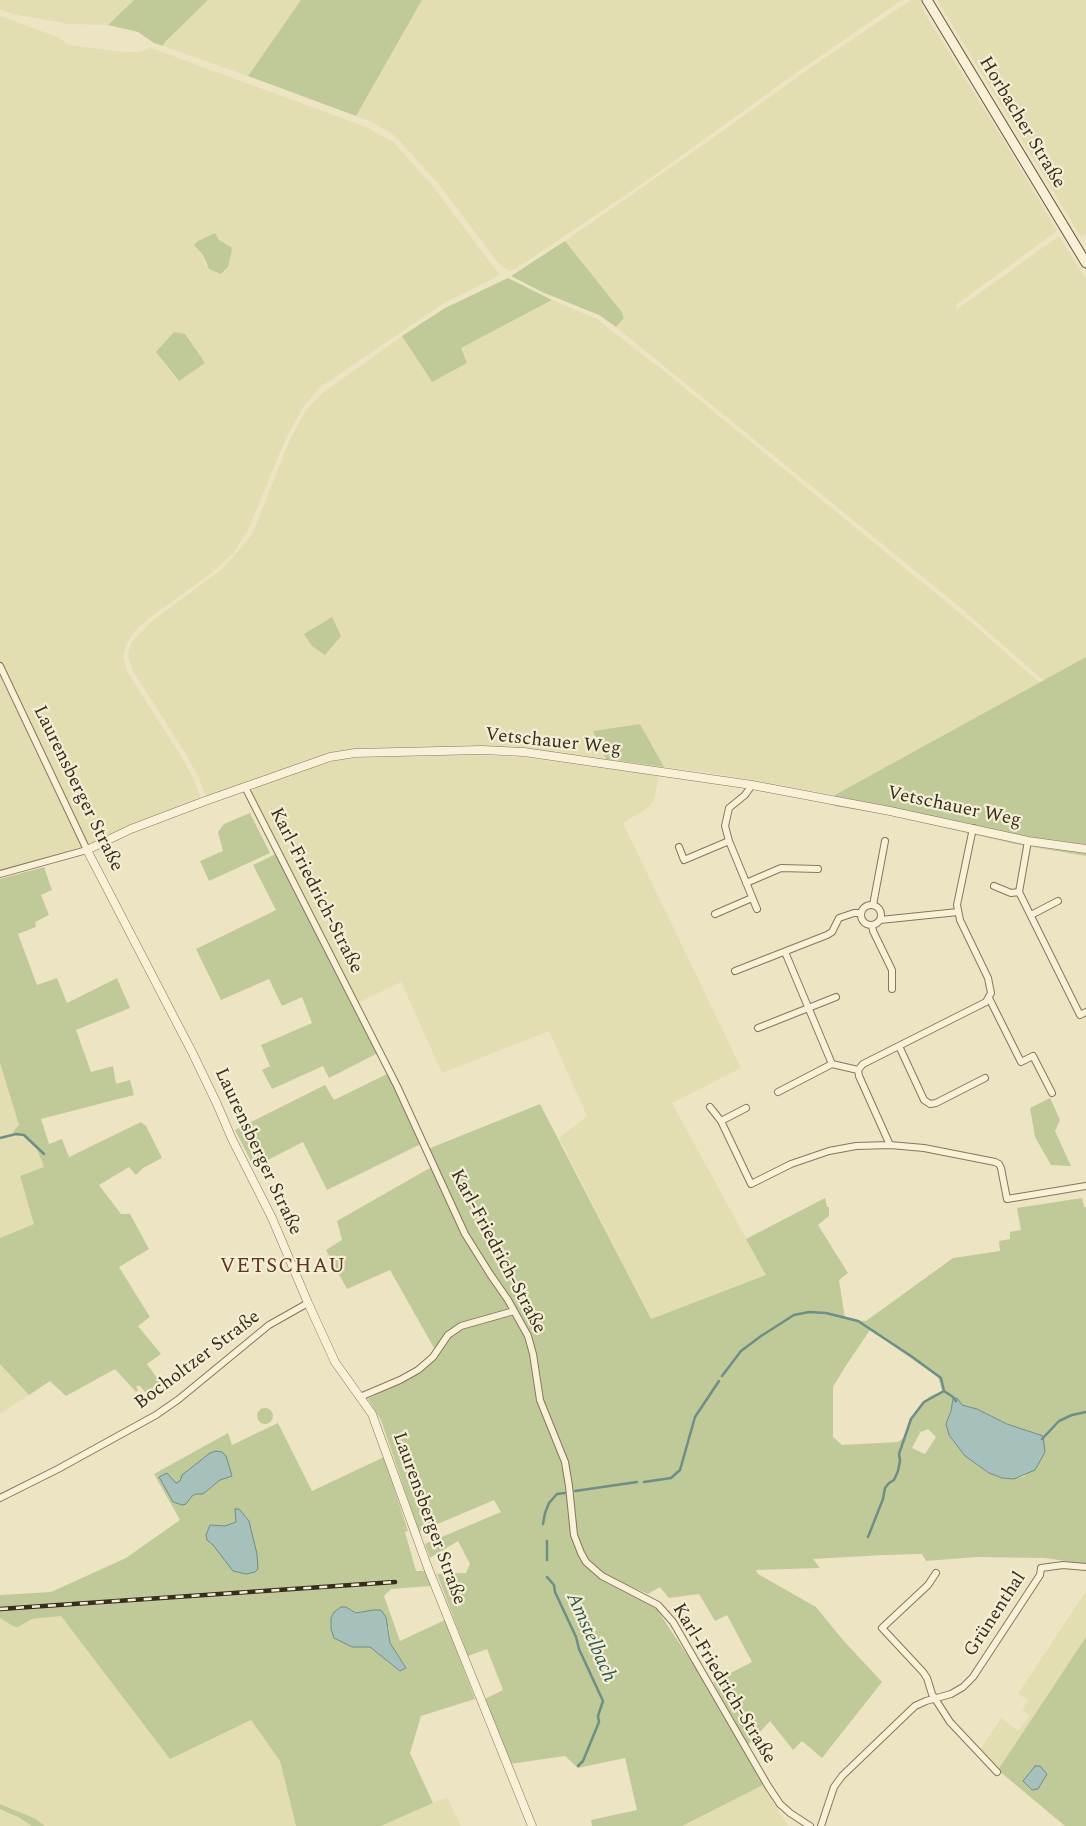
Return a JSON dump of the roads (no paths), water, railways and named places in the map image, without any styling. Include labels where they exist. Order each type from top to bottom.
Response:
[{"type":"main road","name":"Horbacher Straße","points":[[927,0],[1086,263]]},
{"type":"street","name":"Laurensberger Straße","points":[[0,666],[87,850],[197,1063],[239,1155],[272,1218],[335,1362],[372,1414],[428,1568],[479,1700],[532,1826]]},
{"type":"street","name":"Vetschauer Weg","points":[[0,874],[87,850],[131,829],[244,787],[338,755],[482,750],[524,752],[752,785],[890,811],[1028,841],[1086,849]]},
{"type":"street","points":[[752,785],[745,795],[729,808],[725,826],[728,841],[757,909]]},
{"type":"street","name":"Karl-Friedrich-Straße","points":[[244,787],[397,1086],[465,1234],[528,1336],[533,1354],[540,1400],[565,1462],[574,1535],[581,1553],[586,1562],[602,1576],[658,1606],[673,1622],[780,1804],[810,1826]]},
{"type":"street","points":[[973,828],[957,904],[960,920],[990,984],[989,998],[1022,1062],[1033,1056],[1052,1093]]},
{"type":"street","points":[[679,847],[684,860],[728,841]]},
{"type":"street","points":[[1028,841],[1019,892],[1080,1015],[1086,1012]]},
{"type":"street","points":[[873,905],[885,842]]},
{"type":"street","points":[[746,883],[781,868],[818,869]]},
{"type":"street","points":[[994,886],[1011,893],[1019,892]]},
{"type":"street","points":[[715,914],[752,898]]},
{"type":"street","points":[[1031,915],[1058,901]]},
{"type":"street","points":[[860,914],[865,906],[873,905],[880,911],[880,920]]},
{"type":"street","points":[[872,925],[880,920],[958,912]]},
{"type":"street","points":[[735,972],[827,935],[832,932],[839,918],[854,913],[860,914]]},
{"type":"street","points":[[860,914],[864,922],[872,925]]},
{"type":"street","points":[[872,925],[873,931],[892,970],[892,989]]},
{"type":"street","points":[[785,952],[832,1064]]},
{"type":"street","points":[[758,1028],[836,997]]},
{"type":"street","points":[[890,1145],[858,1070],[863,1064],[986,1002],[989,998]]},
{"type":"street","points":[[899,1046],[924,1100],[930,1104],[936,1103],[985,1078]]},
{"type":"street","points":[[778,1092],[832,1064],[858,1070]]},
{"type":"street","points":[[710,1108],[721,1121],[751,1184],[791,1164],[829,1151],[856,1146],[890,1145],[924,1148],[995,1162],[1002,1168],[1007,1200],[1086,1186]]},
{"type":"street","points":[[721,1121],[746,1108]]},
{"type":"street","name":"Bocholtzer Straße","points":[[0,1498],[58,1469],[156,1415],[179,1399],[269,1325],[308,1303]]},
{"type":"street","points":[[360,1397],[418,1370],[433,1357],[448,1335],[461,1326],[514,1311]]},
{"type":"street","name":"Grünenthal","points":[[822,1826],[834,1788],[842,1776],[908,1712],[926,1701],[951,1694],[963,1687],[973,1677],[1040,1576],[1041,1568],[1063,1564],[1086,1567]]},
{"type":"street","points":[[936,1573],[928,1584],[882,1628],[923,1672],[932,1694],[950,1722],[997,1772]]},
{"type":"water","points":[[957,1398],[962,1405],[977,1409],[1007,1424],[1043,1436],[1045,1452],[1035,1470],[1014,1479],[1002,1478],[989,1473],[965,1456],[949,1435],[946,1424],[953,1399]]},
{"type":"water","points":[[222,1452],[226,1456],[232,1476],[220,1480],[203,1494],[192,1496],[186,1504],[182,1505],[173,1502],[159,1477],[167,1473],[176,1483],[180,1481],[182,1475],[210,1453]]},
{"type":"water","points":[[235,1509],[239,1509],[249,1521],[257,1554],[258,1569],[255,1572],[246,1574],[233,1571],[207,1540],[206,1535],[210,1525],[225,1526],[236,1522]]},
{"type":"water","points":[[341,1607],[346,1607],[356,1613],[381,1610],[386,1617],[390,1643],[406,1668],[400,1671],[370,1647],[352,1647],[334,1638],[331,1629],[331,1618],[334,1612]]},
{"type":"water","points":[[1035,1766],[1040,1766],[1047,1774],[1038,1789],[1032,1790],[1023,1781]]},
{"type":"waterway","points":[[0,1138],[16,1134],[24,1135],[44,1154]]},
{"type":"waterway","name":"Amstelbach","points":[[722,1376],[741,1351],[794,1315],[809,1312],[826,1313],[858,1321],[911,1356],[941,1378],[944,1391],[956,1401]]},
{"type":"waterway","name":"Amstelbach","points":[[644,1482],[671,1478],[680,1470],[695,1417],[719,1381]]},
{"type":"waterway","points":[[868,1537],[883,1499],[885,1488],[894,1480],[898,1471],[899,1454],[911,1419],[924,1402],[944,1391]]},
{"type":"waterway","name":"Amstelbach","points":[[1042,1439],[1059,1421],[1072,1415],[1086,1412]]},
{"type":"waterway","name":"Amstelbach","points":[[575,1491],[637,1482]]},
{"type":"waterway","name":"Amstelbach","points":[[543,1524],[549,1503],[557,1494],[565,1493]]},
{"type":"waterway","name":"Amstelbach","points":[[547,1541],[547,1560]]},
{"type":"waterway","name":"Amstelbach","points":[[547,1577],[554,1585],[555,1592],[576,1637],[579,1649],[603,1701],[598,1716],[599,1722],[583,1761],[578,1766]]},
{"type":"railway","points":[[0,1609],[395,1582]]},
{"type":"district","name":"VETSCHAU","points":[[283,1268]]}]
